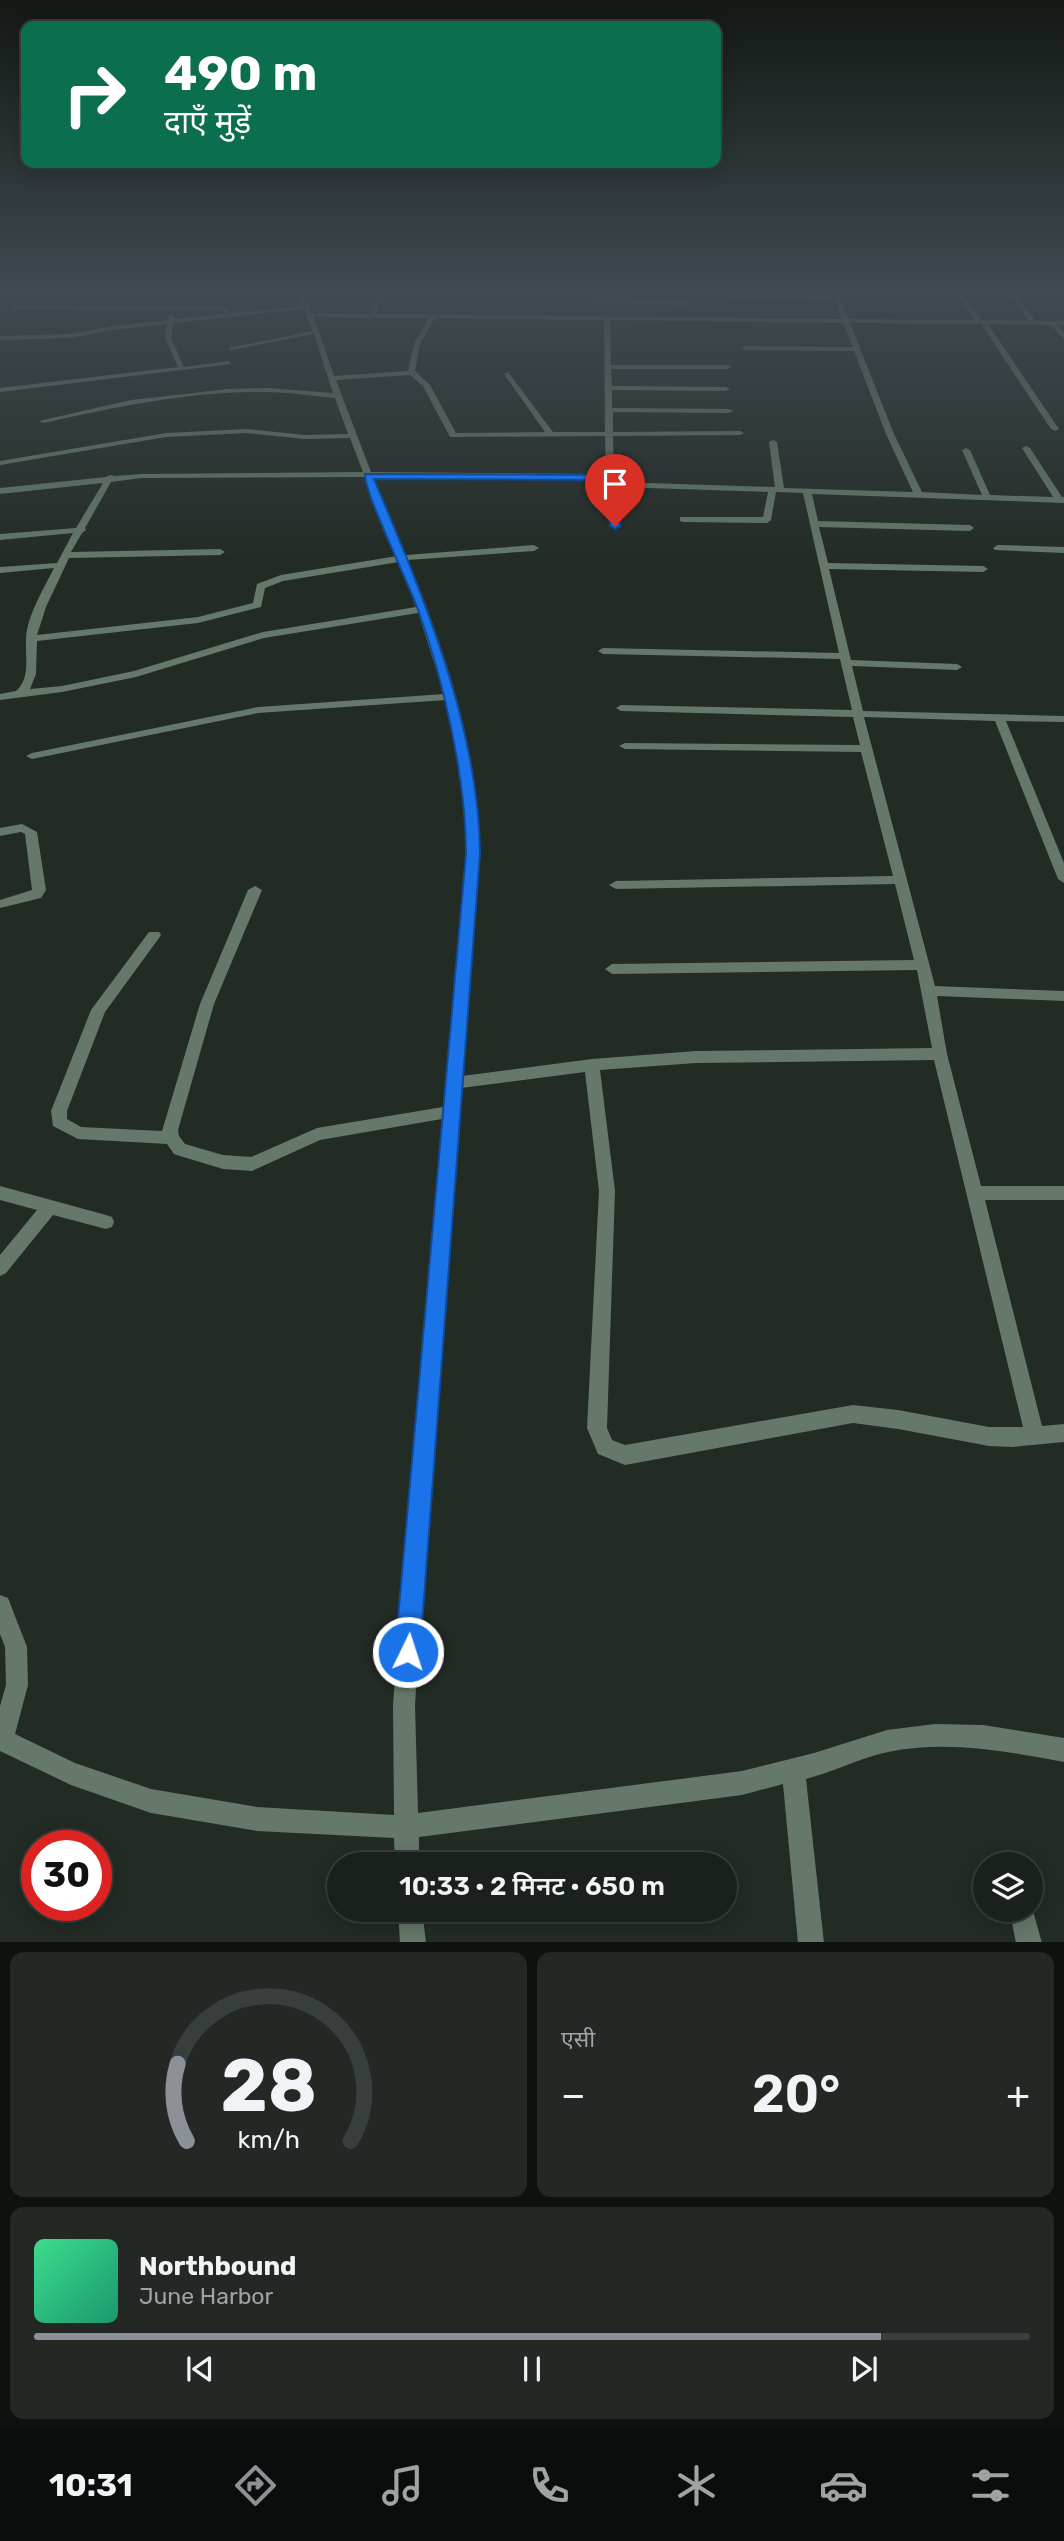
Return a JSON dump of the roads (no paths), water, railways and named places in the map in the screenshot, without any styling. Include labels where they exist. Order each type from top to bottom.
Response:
[{"type":"street","points":[[0,390],[73,382]]},
{"type":"street","points":[[335,382],[368,476],[424,609],[448,697],[473,811],[473,853],[405,1691],[406,1852]]},
{"type":"street","points":[[422,382],[453,435],[740,433]]},
{"type":"street","points":[[513,382],[551,435]]},
{"type":"street","points":[[609,382],[608,435],[615,526]]},
{"type":"street","points":[[870,382],[919,495]]},
{"type":"street","points":[[1022,382],[1055,429]]},
{"type":"street","points":[[609,388],[726,389]]},
{"type":"street","points":[[43,421],[131,402],[228,391],[267,390],[338,396]]},
{"type":"street","points":[[608,410],[729,411]]},
{"type":"street","points":[[0,463],[166,435],[246,431],[296,437],[355,436]]},
{"type":"street","points":[[682,519],[767,520],[776,491],[773,442]]},
{"type":"street","points":[[1026,448],[1062,500]]},
{"type":"street","points":[[966,450],[987,497]]},
{"type":"street","points":[[0,491],[110,477],[368,476],[612,481],[776,491],[1062,500]]},
{"type":"street","points":[[21,693],[33,664],[32,639],[44,600],[110,477]]},
{"type":"street","points":[[807,492],[866,749],[929,991],[940,1054],[1035,1436]]},
{"type":"street","points":[[814,524],[970,528]]},
{"type":"street","points":[[0,537],[82,530]]},
{"type":"street","points":[[32,639],[219,616],[258,605],[258,589],[272,581],[404,558],[534,548]]},
{"type":"street","points":[[998,548],[1064,550]]},
{"type":"street","points":[[66,555],[220,552]]},
{"type":"street","points":[[0,570],[61,565]]},
{"type":"street","points":[[824,566],[983,569]]},
{"type":"street","points":[[0,697],[62,689],[136,674],[263,635],[424,609]]},
{"type":"street","points":[[603,651],[846,659],[957,667]]},
{"type":"street","points":[[32,756],[258,710],[448,697]]},
{"type":"street","points":[[621,708],[1064,719]]},
{"type":"street","points":[[999,717],[1064,879]]},
{"type":"street","points":[[625,746],[866,749]]},
{"type":"street","points":[[0,832],[22,828],[31,832],[40,890],[36,895],[0,904]]},
{"type":"street","points":[[616,885],[900,880]]},
{"type":"street","points":[[255,890],[207,1004],[170,1130],[171,1138],[180,1149],[223,1162],[252,1164],[317,1135],[450,1112]]},
{"type":"street","points":[[153,935],[98,1010],[59,1111],[59,1122],[79,1133],[171,1138]]},
{"type":"street","points":[[612,969],[922,965]]},
{"type":"street","points":[[929,991],[1064,996]]},
{"type":"street","points":[[453,1083],[592,1065],[696,1057],[940,1054]]},
{"type":"street","points":[[592,1065],[607,1191],[597,1428],[604,1447],[625,1455],[853,1414],[874,1415],[979,1436],[1064,1433]]},
{"type":"street","points":[[974,1193],[1064,1193]]},
{"type":"street","points":[[0,1194],[106,1222]]},
{"type":"street","points":[[0,1268],[49,1207]]},
{"type":"street","points":[[0,1606],[16,1647],[17,1685],[1,1741],[71,1773],[151,1801],[257,1819],[404,1827],[742,1783],[887,1741],[935,1735],[984,1736],[1064,1750]]},
{"type":"street","points":[[793,1770],[811,1942]]},
{"type":"street","points":[[411,1922],[413,1942]]},
{"type":"street","points":[[1024,1922],[1029,1942]]}]
